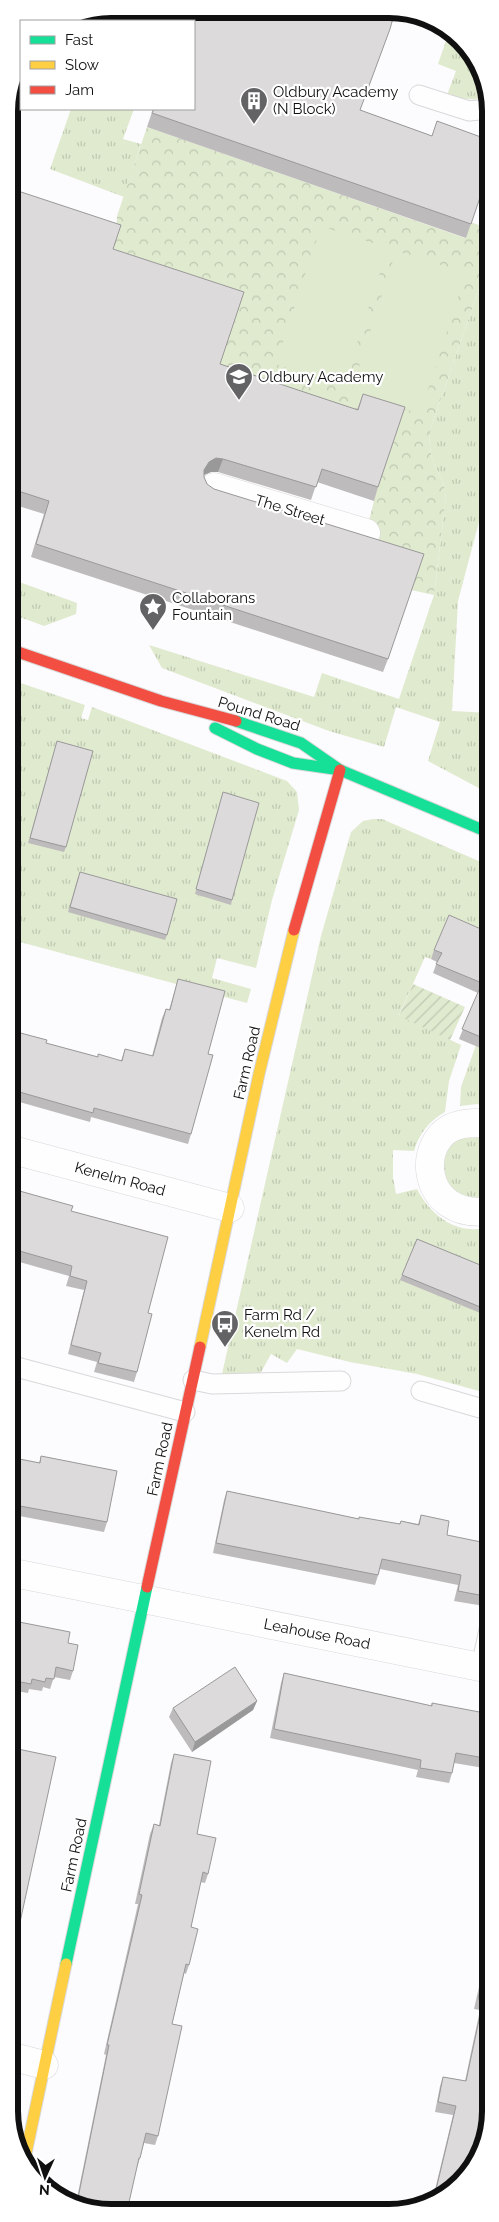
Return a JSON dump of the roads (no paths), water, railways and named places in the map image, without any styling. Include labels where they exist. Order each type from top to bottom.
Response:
[{"type":"street","name":"The Street","points":[[214,487],[366,533]]},
{"type":"street","name":"Pound Road","points":[[18,652],[161,701],[263,729],[294,740],[340,770],[482,829]]},
{"type":"street","name":"Pound Road","points":[[161,701],[274,756],[293,762],[340,770]]},
{"type":"street","name":"Farm Road","points":[[26,2152],[230,1208],[282,979],[317,845],[340,770]]},
{"type":"street","points":[[481,1123],[472,1122],[457,1125],[445,1132],[436,1143],[431,1155],[430,1169],[432,1183],[438,1194],[447,1204],[460,1210],[481,1212]]},
{"type":"street","name":"Kenelm Road","points":[[18,1151],[230,1208]]},
{"type":"street","name":"Leahouse Road","points":[[18,1574],[481,1667]]},
{"type":"street","points":[[18,2058],[44,2065]]},
{"type":"lane","points":[[418,95],[469,111],[482,110]]},
{"type":"lane","points":[[18,1367],[185,1412]]},
{"type":"lane","points":[[193,1380],[212,1384],[341,1381]]},
{"type":"lane","points":[[421,1390],[481,1408]]},
{"type":"place","name":"Oldbury Academy (N Block)","points":[[254,125]]},
{"type":"place","name":"Oldbury Academy","points":[[239,401]]},
{"type":"place","name":"Collaborans Fountain","points":[[153,631]]},
{"type":"place","name":"Farm Rd / Kenelm Rd","points":[[225,1348]]}]
